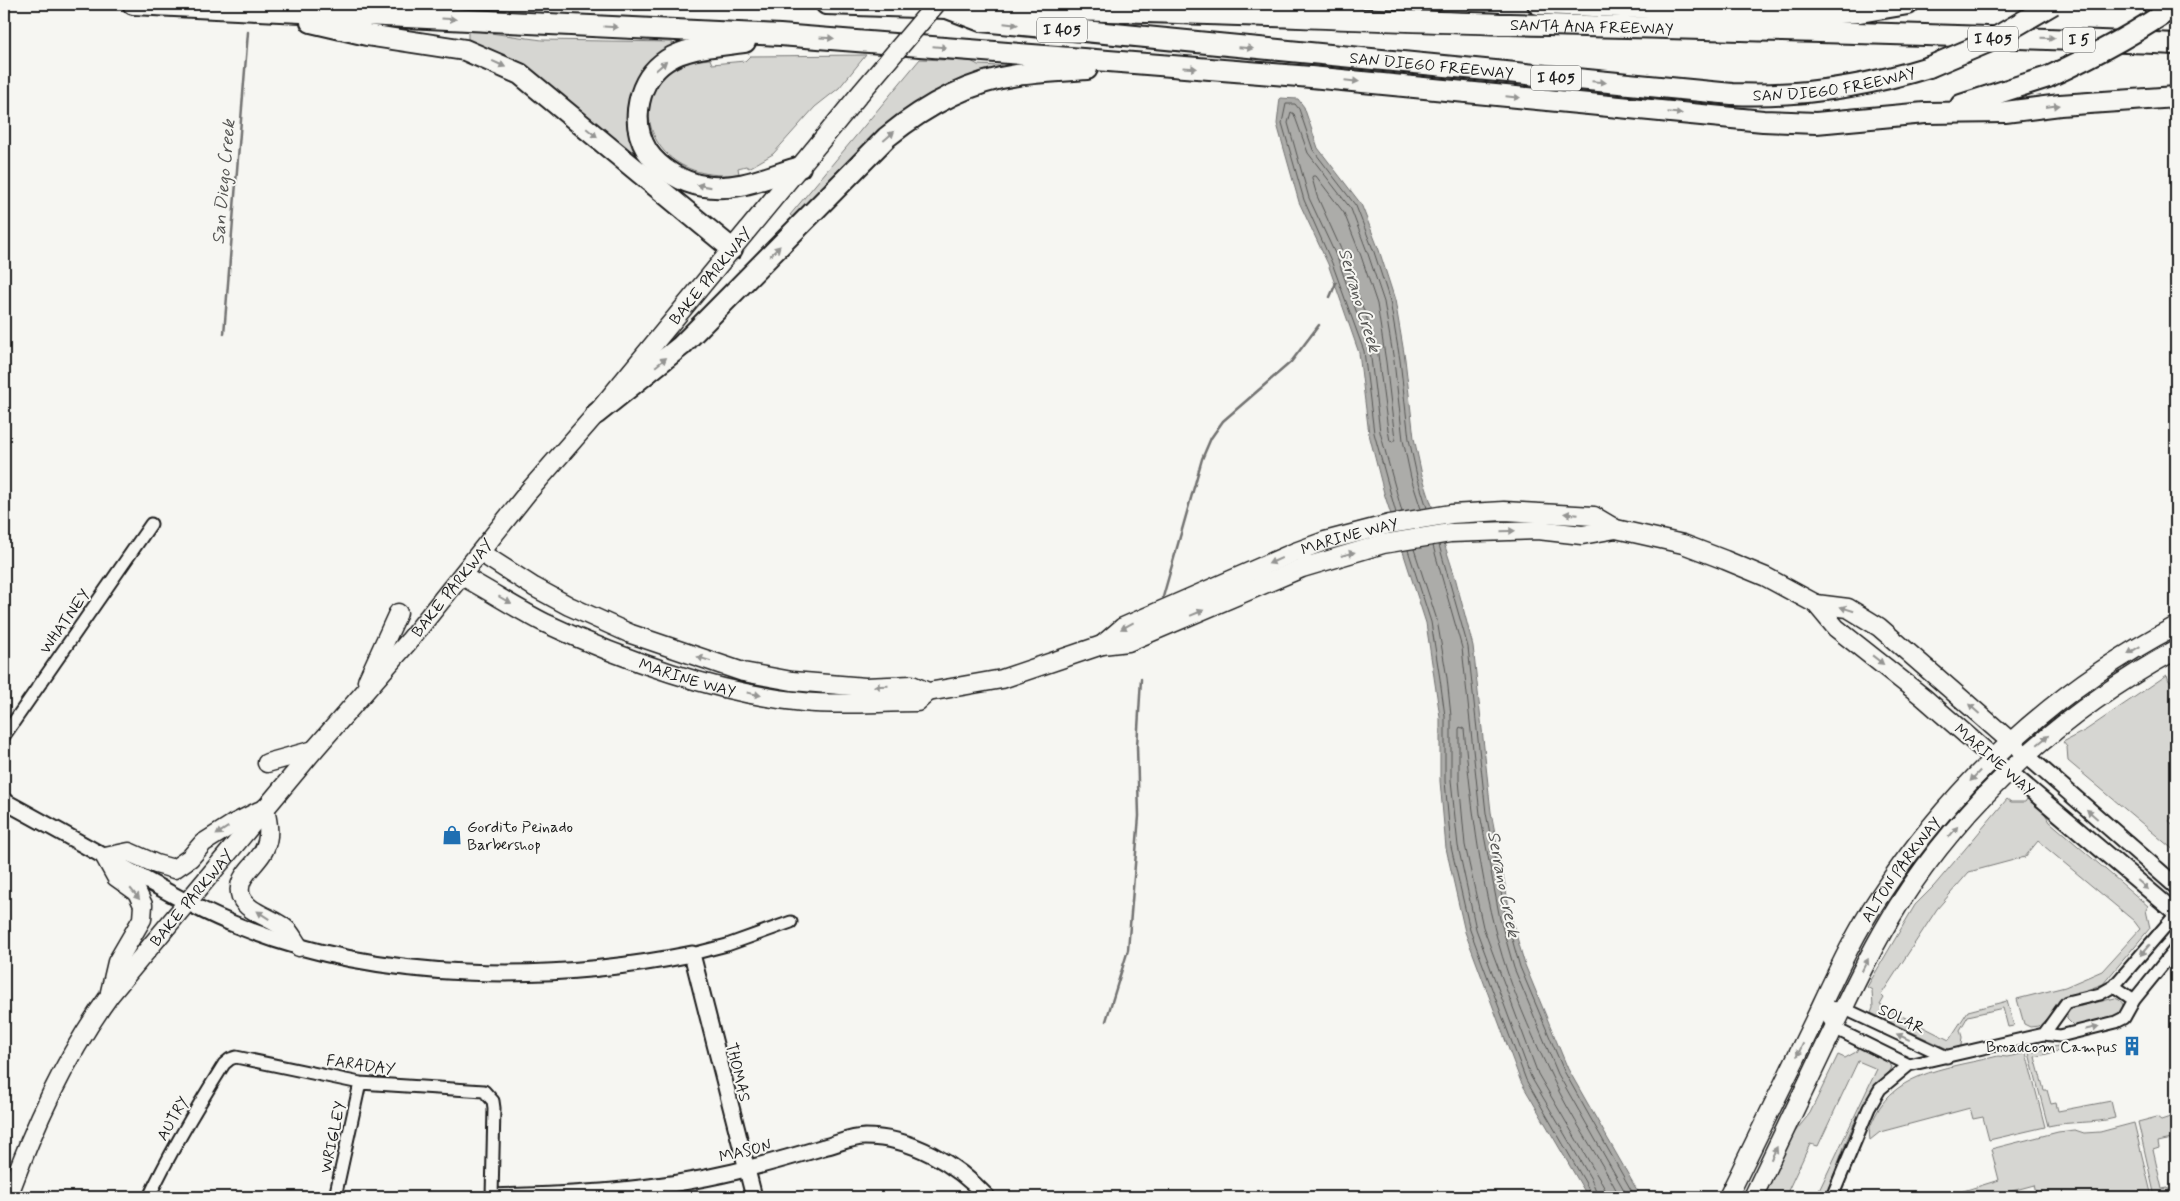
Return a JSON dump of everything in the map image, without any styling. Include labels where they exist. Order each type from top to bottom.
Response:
[{"type":"highway","points":[[133,4],[780,35],[1311,77],[1762,121],[1816,123],[1925,113],[2004,112],[2060,105],[2176,97]]},
{"type":"highway","name":"SAN DIEGO FREEWAY","points":[[826,4],[941,6],[982,21],[991,22],[1732,94],[1767,95],[1834,90],[1894,78],[1929,67],[1988,42],[2053,4]]},
{"type":"highway","points":[[1252,4],[1964,24],[1981,36]]},
{"type":"highway","points":[[1538,4],[1816,14],[1860,12],[1908,4]]},
{"type":"highway","points":[[1789,4],[1828,4]]},
{"type":"highway","points":[[2152,4],[2176,5]]},
{"type":"highway","points":[[1925,113],[1977,101],[2048,77],[2129,37],[2176,5]]},
{"type":"highway","name":"SANTA ANA FREEWAY","points":[[941,6],[1496,24],[1981,36],[2176,44]]},
{"type":"highway","points":[[260,10],[367,35],[465,50],[520,74],[732,249]]},
{"type":"highway","points":[[780,35],[689,52],[667,60],[651,75],[644,86],[637,112],[639,126],[642,141],[657,163],[680,178],[698,185],[731,187],[800,167]]},
{"type":"highway","points":[[596,414],[681,346],[887,137],[912,117],[958,92],[986,82],[1017,75],[1141,65]]},
{"type":"main road","name":"BAKE PARKWAY","points":[[8,1197],[41,1114],[59,1076],[94,1017],[109,997],[265,808],[359,700],[481,553],[528,492],[596,414],[858,96],[941,6]]},
{"type":"main road","name":"MARINE WAY","points":[[462,576],[544,622],[585,640],[636,660],[731,689],[768,697],[813,702],[917,702],[928,692],[1002,679],[1102,645],[1128,642],[1302,568],[1383,544],[1450,533],[1538,530],[1582,534],[1616,529],[1682,544],[1766,577],[1816,604],[1848,608],[1879,627],[2010,742]]},
{"type":"main road","name":"MARINE WAY","points":[[481,553],[534,587],[569,606],[631,634],[743,672],[816,684],[865,687],[912,685],[928,692]]},
{"type":"main road","name":"MARINE WAY","points":[[1816,604],[1836,628],[1994,758]]},
{"type":"main road","points":[[359,700],[398,613]]},
{"type":"main road","name":"ALTON PARKWAY","points":[[1728,1197],[1857,935],[1897,872],[1934,821],[1994,758],[2034,720],[2100,671],[2176,626]]},
{"type":"main road","name":"ALTON PARKWAY","points":[[1753,1197],[1843,1008],[1881,935],[1923,871],[1953,832],[2025,755],[2102,695],[2176,650]]},
{"type":"main road","points":[[267,763],[314,750]]},
{"type":"main road","points":[[109,997],[117,962],[142,920],[143,905],[136,892],[116,877],[105,857],[129,852],[156,864],[174,869],[190,858],[204,843],[233,824],[265,808],[269,832],[264,850],[243,876],[240,888],[242,898],[249,906],[287,930],[299,947]]},
{"type":"street","name":"WHATNEY","points":[[4,736],[151,524]]},
{"type":"street","name":"MARINE WAY","points":[[2010,742],[2176,886]]},
{"type":"street","name":"MARINE WAY","points":[[1994,758],[2176,913]]},
{"type":"street","points":[[4,801],[187,902],[242,927],[299,947],[354,959],[421,968],[504,974],[611,968],[692,954],[727,945],[791,922]]},
{"type":"street","points":[[2044,1034],[2067,1002],[2100,994],[2114,986],[2176,913]]},
{"type":"street","points":[[1832,1197],[1869,1108],[1880,1089],[1909,1065],[2044,1034],[2060,1036],[2116,1022],[2124,1018],[2134,1000],[2176,948]]},
{"type":"street","name":"THOMAS","points":[[692,954],[745,1169],[754,1197]]},
{"type":"street","points":[[2114,986],[2134,1000]]},
{"type":"street","name":"SOLAR","points":[[1821,1006],[1843,1008],[1948,1057]]},
{"type":"street","points":[[1821,1006],[1834,1028],[1909,1065]]},
{"type":"street","points":[[1873,1047],[1882,1026]]},
{"type":"street","name":"FARADAY","points":[[230,1059],[242,1058],[360,1083],[477,1090],[489,1094],[494,1108],[492,1197]]},
{"type":"street","name":"AUTRY","points":[[149,1197],[189,1120],[224,1064],[230,1059]]},
{"type":"street","name":"WRIGLEY","points":[[335,1197],[360,1083]]},
{"type":"street","name":"MASON","points":[[492,1197],[576,1195],[650,1187],[745,1169],[857,1138],[887,1139],[910,1144],[936,1156],[961,1174],[987,1197]]},
{"type":"shaded area","points":[[468,30],[542,40],[672,42],[673,48],[641,76],[645,156],[639,162],[547,83],[516,63],[468,43]]},
{"type":"shaded area","points":[[866,55],[839,88],[815,107],[773,154],[749,168],[746,166],[738,168],[739,174],[704,173],[678,162],[660,145],[650,124],[650,102],[660,82],[680,66],[710,59],[712,64],[745,61],[750,56]]},
{"type":"shaded area","points":[[920,59],[971,61],[978,65],[1002,66],[1002,70],[978,77],[797,220],[790,215]]},
{"type":"shaded area","points":[[2167,675],[2169,681],[2176,682],[2176,812],[2169,821],[2176,827],[2176,852],[2068,761],[2067,747],[2063,742],[2086,730]]},
{"type":"shaded area","points":[[2007,799],[2011,802],[2025,802],[2027,799],[2042,809],[2050,822],[2148,906],[2146,910],[2150,928],[2103,984],[2059,1000],[2049,1016],[2039,1026],[2030,1027],[2024,1024],[2017,999],[2065,987],[2102,971],[2140,929],[2134,921],[2038,841],[2025,857],[1969,872],[1937,909],[1881,995],[1884,998],[1880,1005],[1949,1040],[1968,1011],[2007,1001],[2014,1026],[2008,1027],[2003,1008],[1968,1016],[1960,1030],[1962,1037],[1961,1046],[1950,1050],[1871,1013],[1873,1008],[1872,990],[1867,987],[1915,905],[1934,886]]},
{"type":"shaded area","points":[[2115,998],[2123,1005],[2120,1015],[2074,1026],[2067,1019],[2067,1012],[2073,1008]]},
{"type":"shaded area","points":[[2058,1046],[2059,1051],[2035,1057],[2044,1090],[2047,1090],[2051,1104],[2056,1103],[2058,1111],[2111,1101],[2115,1118],[2048,1126],[2029,1053]]},
{"type":"shaded area","points":[[1859,1047],[1889,1063],[1892,1067],[1868,1098],[1859,1114],[1825,1197],[1816,1197],[1877,1069],[1858,1061],[1818,1146],[1810,1144],[1785,1197],[1764,1197],[1794,1133],[1810,1113],[1838,1055],[1845,1058],[1856,1052]]},
{"type":"shaded area","points":[[2026,1053],[2045,1127],[1989,1140],[1983,1117],[1973,1119],[1970,1108],[1880,1132],[1870,1140],[1871,1124],[1885,1101],[1897,1089],[1912,1080],[1946,1068],[1998,1056],[2007,1057]]},
{"type":"shaded area","points":[[2176,1109],[2176,1138],[2158,1142],[2159,1148],[2153,1150],[2162,1189],[2168,1188],[2170,1194],[2174,1193],[2175,1197],[2155,1197],[2138,1122],[2157,1117],[2161,1120],[2170,1117],[2171,1113]]},
{"type":"shaded area","points":[[2134,1123],[2152,1197],[2037,1197],[2034,1185],[1990,1197],[1947,1197],[1999,1180],[1991,1149],[2058,1132],[2075,1130],[2084,1133],[2100,1132]]},
{"type":"water","name":"Serrano Creek","points":[[1280,98],[1298,99],[1304,107],[1318,148],[1361,204],[1379,250],[1395,300],[1405,359],[1414,438],[1422,475],[1455,577],[1473,646],[1491,812],[1511,917],[1525,965],[1568,1069],[1641,1197],[1588,1197],[1521,1082],[1465,932],[1446,848],[1440,781],[1440,717],[1426,623],[1384,493],[1369,434],[1359,353],[1328,264],[1299,202],[1277,124]]},
{"type":"waterway","name":"San Diego Creek","points":[[224,334],[248,32]]},
{"type":"waterway","name":"Serrano Creek","points":[[1330,297],[1336,283]]},
{"type":"waterway","points":[[1163,597],[1202,459],[1211,438],[1223,421],[1291,362],[1319,325]]},
{"type":"waterway","points":[[1106,1021],[1128,950],[1139,816],[1137,746],[1141,679]]},
{"type":"place","name":"Gordito Peinado Barbershop","points":[[452,835]]},
{"type":"place","name":"Broadcom Campus","points":[[2132,1046]]}]
